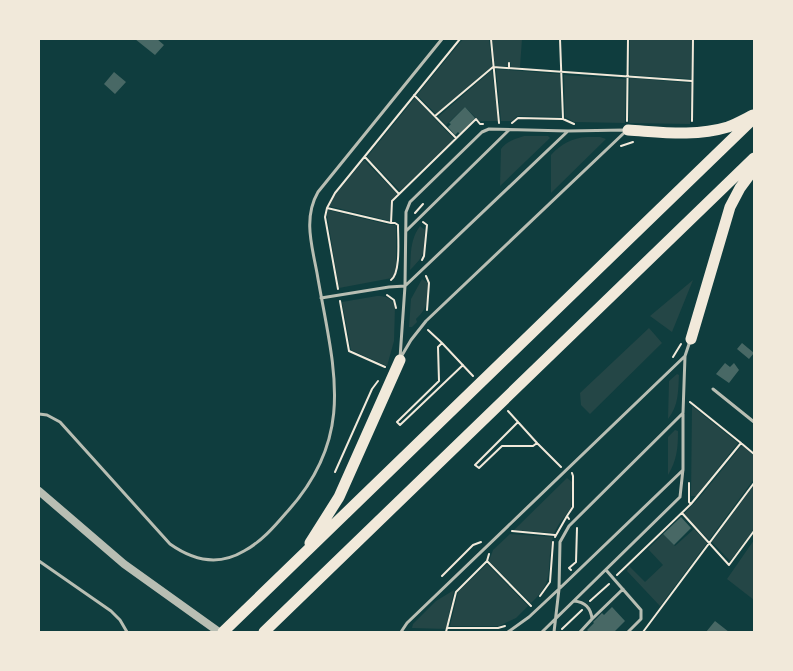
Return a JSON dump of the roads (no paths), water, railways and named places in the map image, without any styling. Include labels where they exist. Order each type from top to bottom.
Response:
[{"type":"highway","points":[[627,128],[684,134],[728,127],[754,114]]},
{"type":"highway","points":[[223,632],[754,118]]},
{"type":"highway","points":[[264,632],[754,158]]},
{"type":"highway","points":[[691,338],[730,207],[740,188],[754,169]]},
{"type":"highway","points":[[298,561],[339,497],[400,360]]},
{"type":"street","points":[[39,491],[124,564],[219,632]]},
{"type":"lane","points":[[39,414],[47,415],[60,422],[170,544],[190,556],[206,560],[222,560],[240,554],[260,540],[302,496],[315,476],[325,455],[334,416],[336,393],[309,228],[313,201],[323,185],[442,39]]},
{"type":"lane","points":[[400,360],[405,286],[406,212],[410,202],[482,132],[489,129],[568,131],[627,128]]},
{"type":"lane","points":[[400,360],[411,340],[426,321],[627,128]]},
{"type":"lane","points":[[405,231],[510,130]]},
{"type":"lane","points":[[321,298],[405,286],[568,131]]},
{"type":"lane","points":[[542,632],[680,497],[683,470],[685,356],[691,338]]},
{"type":"lane","points":[[401,632],[407,623],[685,356]]},
{"type":"lane","points":[[714,389],[754,422]]},
{"type":"lane","points":[[554,632],[559,589],[560,542],[563,534],[683,413]]},
{"type":"lane","points":[[508,632],[530,617],[683,470]]},
{"type":"lane","points":[[39,560],[112,611],[127,632]]},
{"type":"lane","points":[[606,570],[640,607],[641,619],[628,632]]},
{"type":"lane","points":[[580,632],[623,589]]},
{"type":"lane","points":[[574,601],[586,605],[591,610],[592,618]]}]
